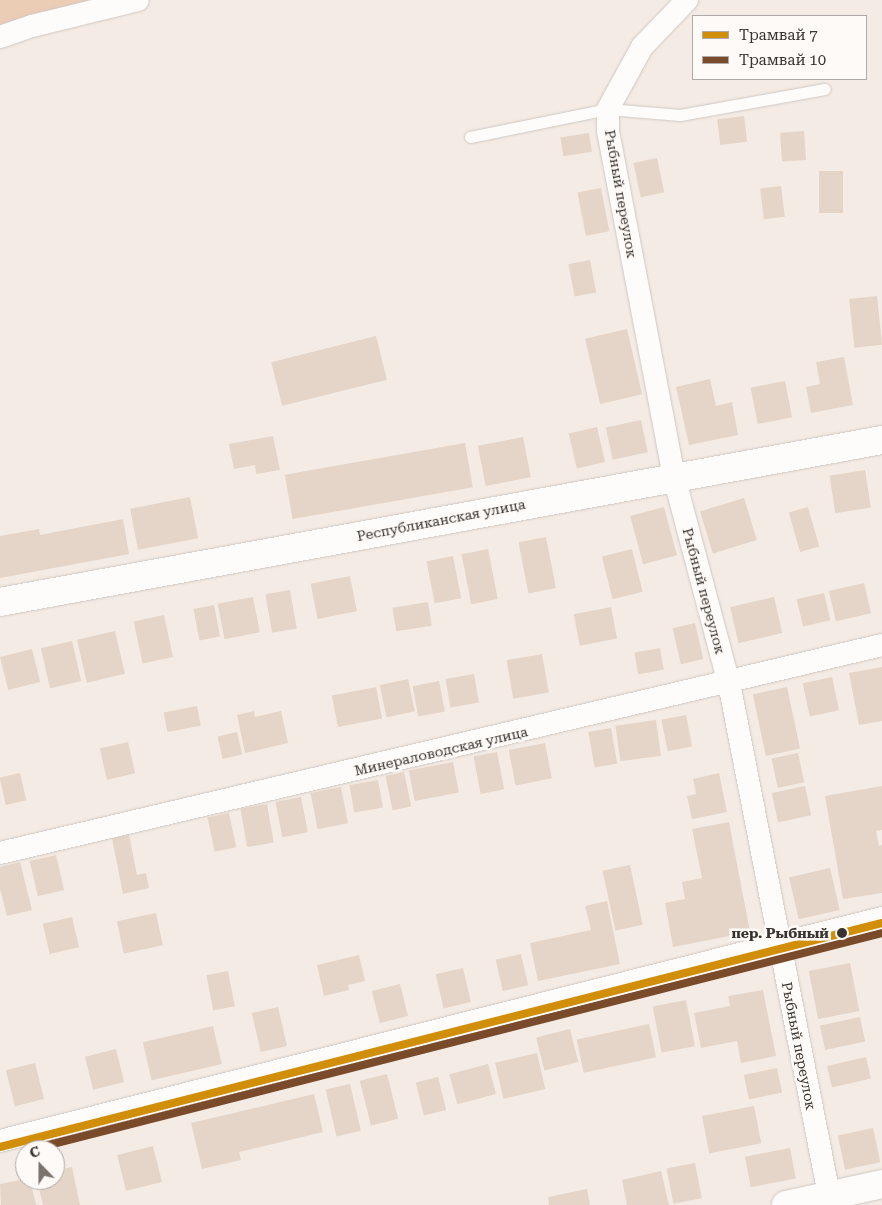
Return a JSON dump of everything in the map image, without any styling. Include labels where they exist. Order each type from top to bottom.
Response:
[{"type":"street","points":[[0,38],[32,26],[138,0]]},
{"type":"street","points":[[608,109],[642,47],[687,0]]},
{"type":"street","name":"Рыбный переулок","points":[[608,109],[608,131],[674,477],[729,683],[830,1200]]},
{"type":"street","name":"Республиканская улица","points":[[0,602],[882,440]]},
{"type":"street","name":"Минераловодская улица","points":[[0,853],[729,683],[882,645]]},
{"type":"street","points":[[0,1141],[882,918]]},
{"type":"street","points":[[786,1205],[830,1200],[882,1184]]},
{"type":"lane","points":[[470,137],[608,109],[680,115],[825,89]]},
{"type":"shaded area","points":[[0,0],[138,0],[0,37]]},
{"type":"building","points":[[744,116],[747,142],[720,145],[717,119]]},
{"type":"building","points":[[804,131],[806,160],[782,162],[780,133]]},
{"type":"building","points":[[589,133],[592,152],[563,156],[560,138]]},
{"type":"building","points":[[657,158],[664,192],[641,197],[634,163]]},
{"type":"building","points":[[819,171],[843,171],[843,213],[819,213]]},
{"type":"building","points":[[781,186],[785,217],[764,219],[760,189]]},
{"type":"building","points":[[601,188],[609,231],[586,236],[577,193]]},
{"type":"building","points":[[590,260],[596,292],[575,297],[568,264]]},
{"type":"building","points":[[877,296],[882,345],[854,348],[849,299]]},
{"type":"building","points":[[627,329],[642,394],[600,404],[585,339]]},
{"type":"building","points":[[376,336],[387,380],[282,406],[271,362]]},
{"type":"building","points":[[844,357],[853,405],[811,413],[806,387],[820,384],[816,362]]},
{"type":"building","points":[[710,379],[716,406],[732,402],[738,435],[689,445],[676,387]]},
{"type":"building","points":[[785,381],[792,417],[758,424],[751,388]]},
{"type":"building","points":[[641,420],[648,452],[613,460],[606,427]]},
{"type":"building","points":[[597,427],[605,462],[577,469],[569,434]]},
{"type":"building","points":[[273,436],[280,470],[256,474],[255,465],[234,469],[229,444]]},
{"type":"building","points":[[523,437],[531,477],[486,486],[478,446]]},
{"type":"building","points":[[465,443],[473,487],[293,519],[285,475]]},
{"type":"building","points":[[865,470],[871,508],[835,513],[829,476]]},
{"type":"building","points":[[190,497],[198,538],[138,550],[130,509]]},
{"type":"building","points":[[744,498],[757,540],[713,554],[700,511]]},
{"type":"building","points":[[664,507],[677,555],[643,564],[630,516]]},
{"type":"building","points":[[808,507],[819,546],[800,552],[789,513]]},
{"type":"building","points":[[123,519],[129,554],[0,578],[0,536],[39,529],[40,535]]},
{"type":"building","points":[[546,537],[556,588],[528,593],[519,542]]},
{"type":"building","points":[[488,549],[498,599],[471,604],[461,554]]},
{"type":"building","points":[[632,549],[643,592],[613,599],[602,556]]},
{"type":"building","points":[[453,556],[461,598],[435,603],[426,561]]},
{"type":"building","points":[[350,576],[357,611],[318,619],[311,584]]},
{"type":"building","points":[[864,583],[871,613],[836,621],[829,591]]},
{"type":"building","points":[[290,590],[297,628],[272,633],[265,594]]},
{"type":"building","points":[[824,593],[830,620],[803,627],[797,599]]},
{"type":"building","points":[[253,597],[260,632],[225,639],[218,604]]},
{"type":"building","points":[[774,597],[782,633],[738,643],[730,607]]},
{"type":"building","points":[[428,602],[432,626],[396,631],[392,608]]},
{"type":"building","points":[[214,605],[220,636],[199,640],[193,609]]},
{"type":"building","points":[[611,607],[617,638],[580,646],[574,614]]},
{"type":"building","points":[[164,615],[173,657],[143,664],[134,621]]},
{"type":"building","points":[[695,623],[703,659],[681,664],[673,628]]},
{"type":"building","points":[[115,631],[125,674],[87,683],[77,640]]},
{"type":"building","points":[[72,641],[81,681],[50,688],[41,648]]},
{"type":"building","points":[[660,648],[664,670],[638,674],[634,653]]},
{"type":"building","points":[[32,649],[40,682],[8,690],[0,657]]},
{"type":"building","points":[[542,654],[549,692],[513,699],[507,660]]},
{"type":"building","points":[[882,667],[882,721],[859,725],[849,673]]},
{"type":"building","points":[[474,674],[479,703],[450,708],[445,679]]},
{"type":"building","points":[[832,677],[839,710],[810,716],[803,683]]},
{"type":"building","points":[[408,679],[415,711],[386,717],[380,685]]},
{"type":"building","points":[[439,681],[445,711],[418,717],[412,686]]},
{"type":"building","points":[[376,687],[382,718],[338,727],[332,696]]},
{"type":"building","points":[[787,687],[800,749],[766,756],[753,694]]},
{"type":"building","points":[[197,706],[201,726],[167,732],[164,712]]},
{"type":"building","points":[[254,711],[255,717],[281,711],[288,743],[245,753],[237,715]]},
{"type":"building","points":[[686,715],[692,746],[668,751],[661,720]]},
{"type":"building","points":[[656,720],[661,756],[620,761],[615,726]]},
{"type":"building","points":[[611,728],[617,763],[595,767],[588,732]]},
{"type":"building","points":[[237,732],[242,754],[223,759],[218,736]]},
{"type":"building","points":[[128,742],[135,773],[107,780],[100,749]]},
{"type":"building","points":[[545,743],[552,778],[516,785],[509,750]]},
{"type":"building","points":[[497,752],[504,789],[481,794],[473,757]]},
{"type":"building","points":[[798,753],[804,782],[778,788],[772,759]]},
{"type":"building","points":[[453,762],[459,792],[415,801],[409,771]]},
{"type":"building","points":[[404,772],[411,806],[393,810],[385,776]]},
{"type":"building","points":[[20,773],[26,800],[6,805],[0,778]]},
{"type":"building","points":[[719,773],[727,812],[692,819],[687,796],[696,794],[693,779]]},
{"type":"building","points":[[378,780],[383,808],[354,813],[349,785]]},
{"type":"building","points":[[805,786],[811,815],[778,822],[772,793]]},
{"type":"building","points":[[882,786],[882,830],[876,831],[879,846],[882,845],[882,893],[843,899],[825,796]]},
{"type":"building","points":[[341,787],[348,823],[318,829],[311,793]]},
{"type":"building","points":[[301,797],[308,832],[282,837],[275,802]]},
{"type":"building","points":[[267,804],[274,842],[247,847],[240,809]]},
{"type":"building","points":[[229,813],[236,847],[215,852],[207,818]]},
{"type":"building","points":[[729,822],[750,932],[673,947],[665,903],[685,899],[682,882],[702,878],[692,829]]},
{"type":"building","points":[[129,835],[137,875],[146,873],[149,888],[123,894],[112,838]]},
{"type":"building","points":[[56,855],[64,890],[38,896],[30,861]]},
{"type":"building","points":[[20,862],[32,910],[7,916],[0,889],[0,867]]},
{"type":"building","points":[[630,865],[643,925],[615,930],[603,871]]},
{"type":"building","points":[[830,868],[840,910],[799,919],[789,877]]},
{"type":"building","points":[[607,901],[620,964],[538,981],[530,943],[591,930],[585,906]]},
{"type":"building","points":[[156,913],[163,945],[124,954],[117,921]]},
{"type":"building","points":[[72,917],[79,947],[50,954],[43,924]]},
{"type":"building","points":[[521,954],[528,985],[503,991],[496,960]]},
{"type":"building","points":[[359,955],[365,981],[348,985],[349,990],[324,996],[317,965]]},
{"type":"building","points":[[850,963],[859,1011],[818,1019],[809,971]]},
{"type":"building","points":[[463,968],[471,1002],[444,1008],[436,974]]},
{"type":"building","points":[[228,971],[235,1006],[213,1011],[206,975]]},
{"type":"building","points":[[400,984],[408,1016],[380,1023],[372,991]]},
{"type":"building","points":[[763,990],[776,1056],[741,1063],[737,1041],[701,1048],[694,1013],[730,1006],[728,996]]},
{"type":"building","points":[[686,1000],[695,1046],[662,1053],[653,1006]]},
{"type":"building","points":[[278,1007],[287,1046],[261,1052],[252,1013]]},
{"type":"building","points":[[860,1017],[865,1041],[825,1050],[820,1026]]},
{"type":"building","points":[[649,1024],[656,1057],[584,1073],[577,1039]]},
{"type":"building","points":[[213,1026],[222,1064],[152,1080],[143,1042]]},
{"type":"building","points":[[570,1029],[578,1062],[544,1070],[536,1037]]},
{"type":"building","points":[[116,1049],[124,1082],[93,1090],[85,1057]]},
{"type":"building","points":[[537,1053],[545,1089],[503,1099],[495,1063]]},
{"type":"building","points":[[866,1057],[871,1078],[832,1087],[827,1066]]},
{"type":"building","points":[[35,1063],[44,1099],[15,1106],[6,1070]]},
{"type":"building","points":[[488,1064],[496,1094],[457,1104],[449,1074]]},
{"type":"building","points":[[777,1068],[782,1092],[749,1100],[744,1075]]},
{"type":"building","points":[[387,1074],[398,1119],[371,1125],[360,1081]]},
{"type":"building","points":[[438,1077],[446,1110],[424,1116],[416,1083]]},
{"type":"building","points":[[350,1084],[361,1131],[336,1136],[326,1090]]},
{"type":"building","points":[[314,1094],[323,1132],[239,1152],[241,1160],[202,1169],[191,1123]]},
{"type":"building","points":[[754,1106],[761,1143],[709,1153],[702,1116]]},
{"type":"building","points":[[873,1128],[880,1162],[845,1170],[838,1135]]},
{"type":"building","points":[[153,1146],[162,1182],[126,1191],[117,1155]]},
{"type":"building","points":[[790,1148],[796,1178],[751,1187],[745,1157]]},
{"type":"building","points":[[695,1163],[702,1198],[673,1204],[667,1169]]},
{"type":"building","points":[[72,1167],[80,1205],[43,1205],[39,1190],[65,1190],[65,1169]]},
{"type":"building","points":[[661,1171],[669,1205],[627,1205],[622,1180]]},
{"type":"building","points":[[15,1181],[15,1190],[32,1190],[36,1205],[1,1205],[0,1184]]},
{"type":"building","points":[[587,1189],[590,1205],[549,1205],[548,1197]]},
{"type":"tram line","name":"7","points":[[0,1147],[882,923]]},
{"type":"tram line","name":"10","points":[[65,1141],[882,933]]},
{"type":"place","name":"пер. Рыбный","points":[[842,933]]}]
